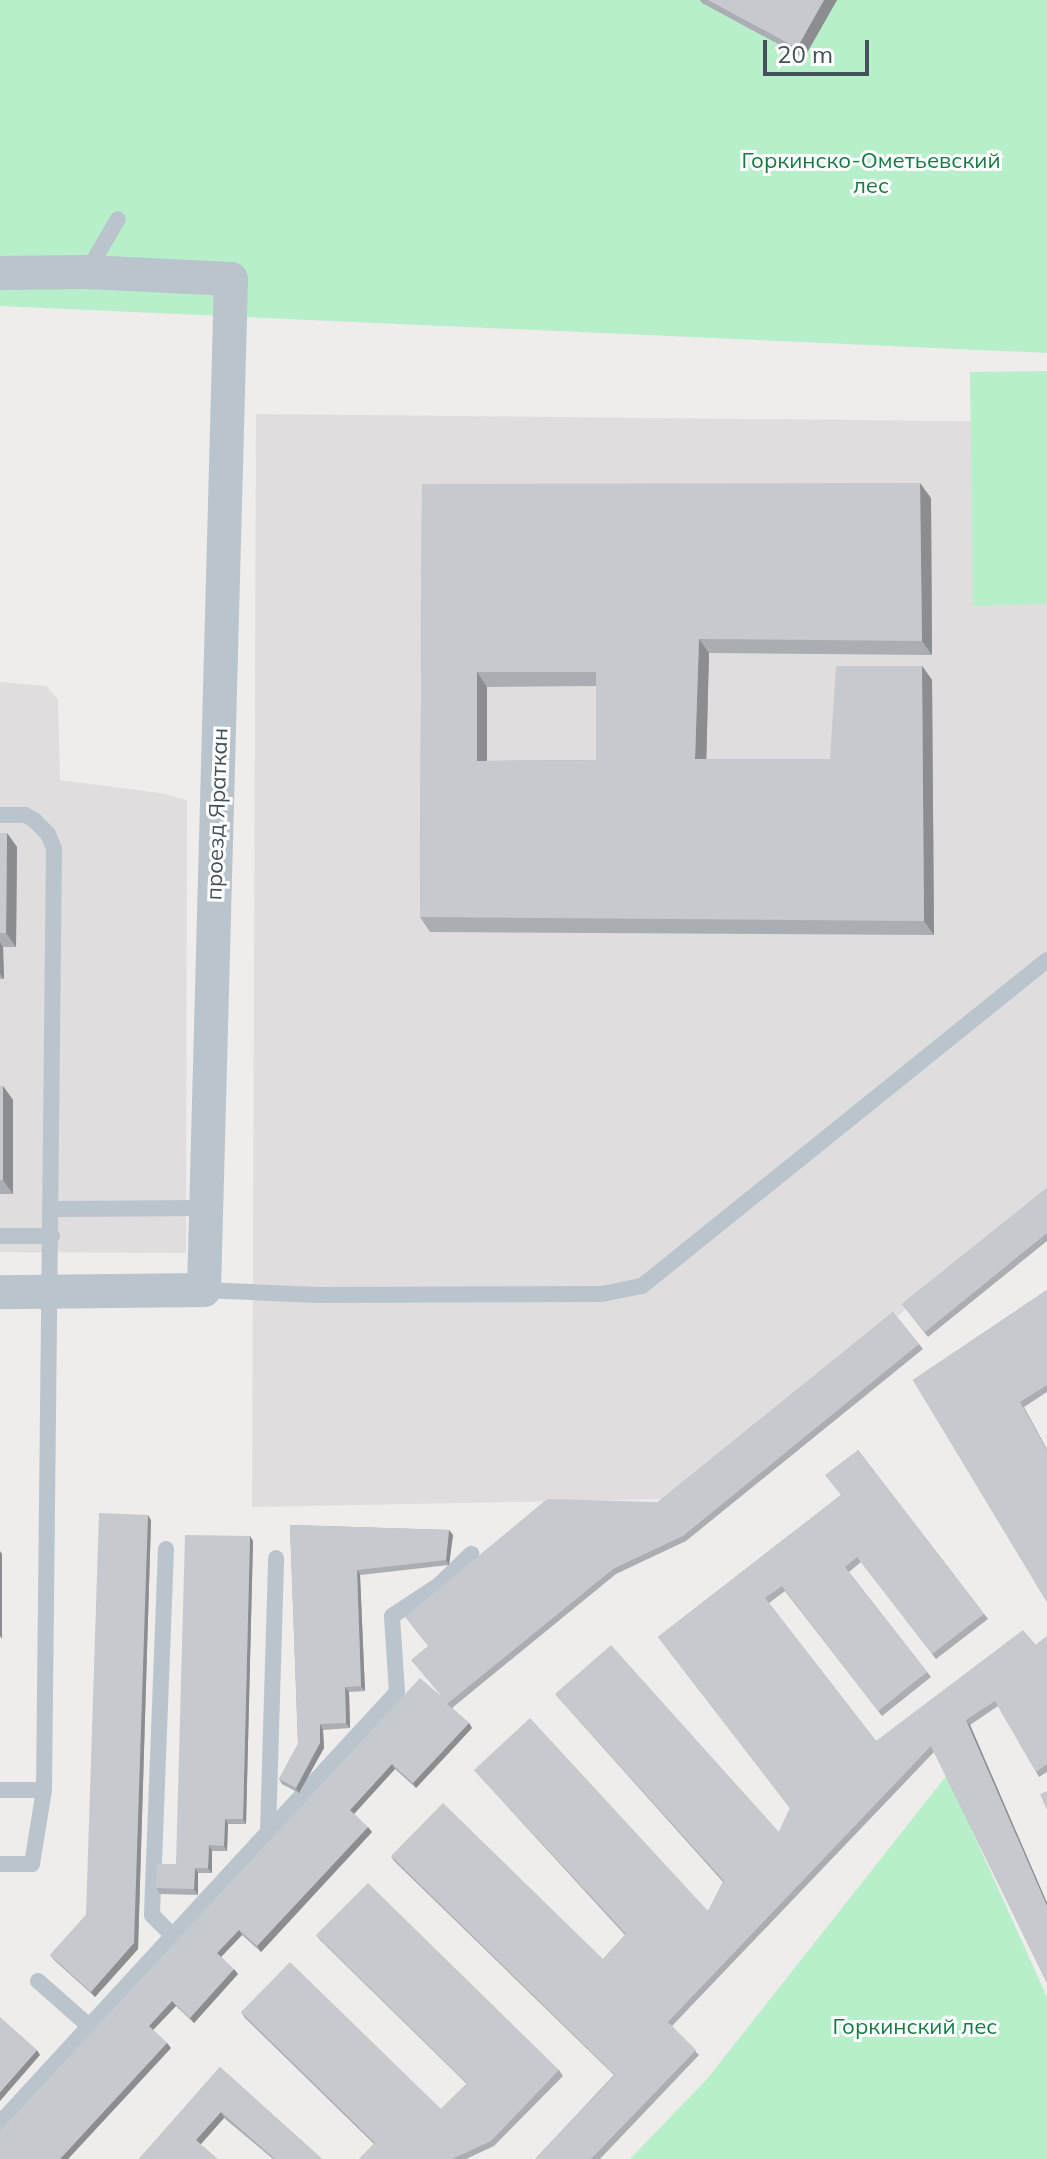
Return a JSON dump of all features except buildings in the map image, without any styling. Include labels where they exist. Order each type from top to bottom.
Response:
[{"type":"street","points":[[0,273],[87,272]]},
{"type":"street","name":"проезд Яраткан","points":[[87,272],[231,279],[204,1290]]},
{"type":"street","points":[[0,1292],[204,1290]]},
{"type":"lane","points":[[87,272],[118,219]]},
{"type":"lane","points":[[0,815],[25,815],[34,820],[48,834],[54,849],[44,1790],[32,1864],[0,1864]]},
{"type":"lane","points":[[204,1290],[318,1295],[602,1294],[642,1286],[1047,960]]},
{"type":"lane","points":[[52,1209],[207,1208]]},
{"type":"lane","points":[[0,1236],[52,1236]]},
{"type":"lane","points":[[166,1549],[152,1915],[173,1936]]},
{"type":"lane","points":[[0,2123],[397,1692],[392,1616],[439,1585],[471,1554]]},
{"type":"lane","points":[[268,1832],[276,1558]]},
{"type":"lane","points":[[0,1790],[44,1790]]},
{"type":"lane","points":[[38,1981],[89,2026]]},
{"type":"shaded area","points":[[256,414],[1047,422],[1047,1189],[899,1315],[669,1499],[252,1507]]},
{"type":"shaded area","points":[[0,682],[46,686],[58,699],[60,780],[160,793],[187,800],[186,1253],[0,1252]]},
{"type":"green space","name":"Горкинско-Ометьевский лес","points":[[0,0],[1047,0],[1047,353],[0,306]]},
{"type":"green space","points":[[1047,371],[1047,604],[973,606],[970,372]]},
{"type":"green space","name":"Горкинский лес","points":[[947,1775],[1047,1997],[1047,2159],[630,2159],[707,2079]]}]
